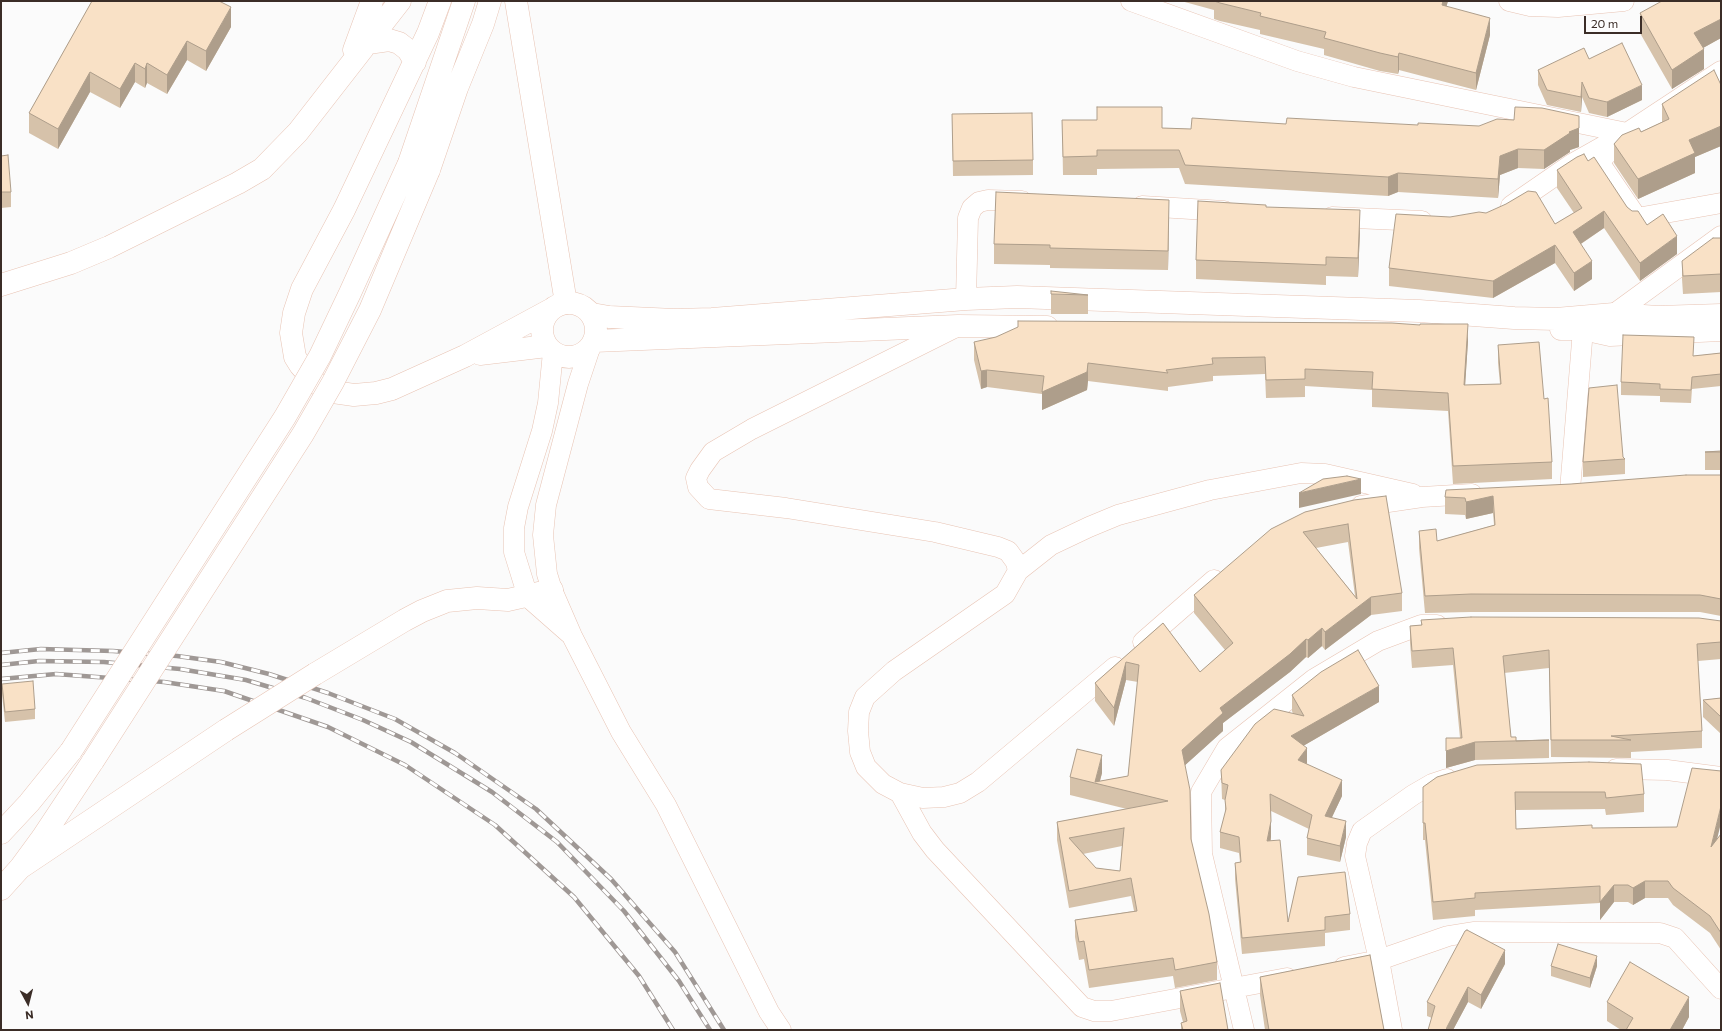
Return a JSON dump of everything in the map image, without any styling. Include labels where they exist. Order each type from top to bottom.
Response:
[{"type":"main road","points":[[349,67],[372,1]]},
{"type":"main road","points":[[1,285],[72,263],[110,247],[217,194],[262,169],[298,132],[400,1]]},
{"type":"main road","points":[[427,1],[428,33]]},
{"type":"main road","points":[[440,1],[428,33],[344,210],[302,289],[294,313],[291,333],[295,357],[316,383],[334,392],[354,395],[376,393],[392,389],[465,356],[559,306],[581,305],[592,314],[609,317],[676,320],[712,319],[966,299],[1017,297],[1419,311],[1535,318],[1614,314],[1658,317],[1721,315]]},
{"type":"main road","points":[[1,833],[29,803],[71,751],[285,417],[320,356],[409,163],[464,1]]},
{"type":"main road","points":[[1,889],[20,868],[60,812],[303,434],[333,382],[370,310],[429,170],[457,88],[483,24],[490,1]]},
{"type":"main road","points":[[516,1],[559,306]]},
{"type":"main road","points":[[368,43],[389,40],[399,44],[408,50],[414,62]]},
{"type":"main road","points":[[559,306],[546,315],[542,326],[543,338],[550,349],[560,356],[572,357],[584,353],[592,345],[597,327],[592,314]]},
{"type":"main road","points":[[592,345],[958,326],[1069,327]]},
{"type":"main road","points":[[1339,328],[1583,329],[1610,335],[1721,330]]},
{"type":"main road","points":[[465,356],[550,349]]},
{"type":"main road","points":[[20,868],[226,730],[405,620],[433,606],[447,601],[466,598],[508,600],[528,597],[552,590]]},
{"type":"street","points":[[1130,1],[1297,61],[1354,77],[1627,133]]},
{"type":"street","points":[[1510,1],[1530,6],[1558,7],[1624,1]]},
{"type":"street","points":[[1494,214],[1514,204],[1572,164],[1627,133],[1721,71]]},
{"type":"street","points":[[1627,133],[1599,162],[1637,218],[1721,203]]},
{"type":"street","points":[[966,299],[968,218],[972,208],[979,202],[988,200],[1040,202]]},
{"type":"street","points":[[1124,205],[1243,212]]},
{"type":"street","points":[[1315,216],[1442,222]]},
{"type":"street","points":[[1614,314],[1721,236]]},
{"type":"street","points":[[958,326],[752,429],[713,452],[696,478],[698,487],[709,499],[786,508],[920,530],[998,547],[1008,551],[1016,562],[1018,571]]},
{"type":"street","points":[[1570,490],[1583,329]]},
{"type":"street","points":[[592,345],[573,403],[544,517],[544,555],[552,590],[572,636],[621,732],[666,805],[769,1012],[781,1030]]},
{"type":"street","points":[[550,349],[548,402],[542,431],[518,507],[514,528],[514,552],[528,597],[572,636]]},
{"type":"street","points":[[1225,570],[1092,688],[978,782],[960,793],[944,797],[922,798],[900,793],[882,784],[866,767],[860,752],[858,731],[859,712],[865,697],[894,671],[1005,594],[1018,571],[1051,545],[1118,515],[1210,490],[1301,473],[1325,474],[1422,496]]},
{"type":"street","points":[[1345,509],[1422,496],[1492,493]]},
{"type":"street","points":[[1244,1030],[1202,854],[1201,792],[1227,748],[1314,679],[1378,641],[1422,625],[1457,624]]},
{"type":"street","points":[[1596,768],[1667,770],[1721,777]]},
{"type":"street","points":[[1392,1030],[1379,960],[1355,856],[1357,843],[1362,831],[1432,784],[1462,774]]},
{"type":"street","points":[[900,793],[922,833],[935,850],[1082,1007],[1094,1011],[1111,1011],[1303,975]]},
{"type":"street","points":[[1326,970],[1379,960],[1448,936],[1473,932],[1660,933],[1675,938],[1721,989]]},
{"type":"building","points":[[92,1],[219,1],[231,7],[206,51],[187,41],[167,75],[147,63],[145,69],[135,63],[120,89],[90,72],[58,129],[29,113]]},
{"type":"building","points":[[1214,1],[1443,1],[1442,5],[1490,18],[1476,73],[1399,53],[1398,57],[1324,38],[1326,32],[1260,16],[1261,13]]},
{"type":"building","points":[[1662,1],[1721,1],[1721,19],[1694,33],[1704,49],[1672,70],[1640,13]]},
{"type":"building","points":[[1622,43],[1642,85],[1607,102],[1589,98],[1582,82],[1581,97],[1547,90],[1538,70],[1584,48],[1589,59]]},
{"type":"building","points":[[1714,70],[1721,85],[1721,126],[1689,140],[1695,153],[1638,179],[1614,144],[1622,135],[1639,128],[1641,132],[1669,119],[1662,104]]},
{"type":"building","points":[[1097,107],[1162,107],[1162,128],[1191,129],[1192,118],[1286,124],[1287,118],[1418,125],[1418,123],[1479,126],[1497,119],[1514,120],[1515,107],[1542,108],[1579,116],[1579,128],[1569,132],[1570,133],[1544,150],[1518,149],[1500,156],[1498,179],[1398,173],[1388,177],[1185,165],[1179,150],[1097,150],[1097,156],[1063,157],[1062,120],[1097,120]]},
{"type":"building","points":[[1032,113],[1033,160],[953,161],[952,114]]},
{"type":"building","points":[[1584,154],[1588,161],[1594,157],[1627,207],[1632,211],[1638,211],[1647,225],[1663,214],[1677,236],[1640,263],[1604,211],[1573,232],[1592,261],[1574,273],[1555,245],[1493,281],[1389,268],[1396,214],[1450,217],[1479,212],[1486,213],[1506,204],[1528,191],[1536,192],[1555,224],[1582,208],[1557,170]]},
{"type":"building","points":[[8,155],[11,192],[1,192],[1,156]]},
{"type":"building","points":[[996,192],[1169,200],[1168,251],[1050,248],[1050,245],[994,244]]},
{"type":"building","points":[[1198,201],[1266,205],[1266,207],[1360,210],[1358,258],[1326,257],[1326,265],[1196,260]]},
{"type":"building","points":[[1713,238],[1721,238],[1721,274],[1683,276],[1682,261]]},
{"type":"building","points":[[1051,291],[1088,295],[1051,294]]},
{"type":"building","points":[[1018,321],[1392,323],[1420,325],[1468,324],[1464,385],[1501,384],[1498,345],[1539,342],[1544,399],[1548,398],[1552,462],[1453,466],[1448,393],[1372,389],[1373,372],[1305,369],[1305,379],[1266,380],[1265,357],[1212,358],[1213,364],[1166,370],[1168,373],[1088,363],[1087,372],[1042,392],[1044,376],[987,370],[981,371],[974,342],[996,337],[1018,327]]},
{"type":"building","points":[[1623,335],[1694,337],[1693,356],[1721,353],[1721,374],[1692,377],[1691,390],[1660,389],[1660,384],[1621,382]]},
{"type":"building","points":[[1617,385],[1623,457],[1625,459],[1583,462],[1589,388]]},
{"type":"building","points":[[1686,475],[1721,475],[1721,599],[1700,595],[1471,594],[1425,596],[1419,531],[1436,529],[1437,541],[1495,525],[1493,496],[1466,502],[1465,498],[1445,497],[1446,490],[1571,484]]},
{"type":"building","points":[[1347,476],[1361,479],[1299,493],[1323,479]]},
{"type":"building","points":[[1386,496],[1402,593],[1371,597],[1325,632],[1322,628],[1308,640],[1306,639],[1290,654],[1220,708],[1223,713],[1182,750],[1190,790],[1191,839],[1209,914],[1217,962],[1175,970],[1173,958],[1089,970],[1084,941],[1079,942],[1075,920],[1137,911],[1131,878],[1069,891],[1057,822],[1168,801],[1070,777],[1077,749],[1102,755],[1095,782],[1128,776],[1139,665],[1126,662],[1114,708],[1095,683],[1163,623],[1200,672],[1233,643],[1194,595],[1271,529],[1305,512],[1354,500]],"holes":[[[1348,524],[1357,599],[1303,532]],[[1124,828],[1120,871],[1096,868],[1069,838]]]},
{"type":"building","points":[[1471,617],[1699,618],[1721,621],[1721,642],[1697,644],[1702,731],[1611,736],[1631,740],[1551,740],[1549,650],[1503,656],[1511,737],[1516,737],[1516,741],[1475,742],[1446,751],[1446,738],[1462,738],[1453,648],[1412,651],[1410,626],[1422,625],[1421,620]]},
{"type":"building","points":[[1358,650],[1379,686],[1291,736],[1307,748],[1298,760],[1342,780],[1325,816],[1346,821],[1340,846],[1307,838],[1312,815],[1270,794],[1271,821],[1267,841],[1280,840],[1288,922],[1298,877],[1345,872],[1350,914],[1325,917],[1325,930],[1242,938],[1235,863],[1241,862],[1239,837],[1220,832],[1226,809],[1225,800],[1228,785],[1222,783],[1221,770],[1255,724],[1274,709],[1304,716],[1292,695],[1321,672]]},
{"type":"building","points":[[33,681],[35,709],[5,712],[2,684]]},
{"type":"building","points":[[1721,698],[1721,717],[1703,700]]},
{"type":"building","points":[[1589,762],[1641,764],[1644,794],[1606,798],[1605,792],[1515,792],[1516,829],[1592,825],[1592,828],[1677,827],[1692,768],[1721,771],[1721,806],[1711,847],[1721,834],[1721,933],[1710,916],[1673,888],[1668,881],[1645,881],[1633,888],[1628,885],[1614,885],[1600,902],[1600,886],[1475,893],[1475,898],[1433,902],[1425,823],[1423,823],[1423,787],[1437,777],[1477,765]]},
{"type":"building","points":[[1467,930],[1505,950],[1481,995],[1468,987],[1446,1030],[1428,1030],[1435,1006],[1427,1002],[1465,931]]},
{"type":"building","points":[[1558,944],[1597,956],[1590,978],[1551,966]]},
{"type":"building","points":[[1370,955],[1384,1030],[1269,1030],[1260,977]]},
{"type":"building","points":[[1630,962],[1689,997],[1670,1030],[1626,1030],[1633,1018],[1607,1002]]},
{"type":"building","points":[[1220,983],[1228,1030],[1183,1030],[1181,1023],[1187,1021],[1180,991]]},
{"type":"railway","points":[[1,653],[41,649],[113,651],[177,656],[221,662],[269,674],[328,693],[395,719],[455,753],[536,809],[611,879],[675,952],[724,1030]]},
{"type":"railway","points":[[1,665],[39,661],[104,662],[180,669],[246,680],[306,698],[363,720],[411,742],[492,792],[557,842],[624,911],[679,981],[710,1030]]},
{"type":"railway","points":[[1,679],[56,674],[164,682],[224,691],[328,727],[405,765],[495,825],[574,897],[639,976],[673,1030]]}]
